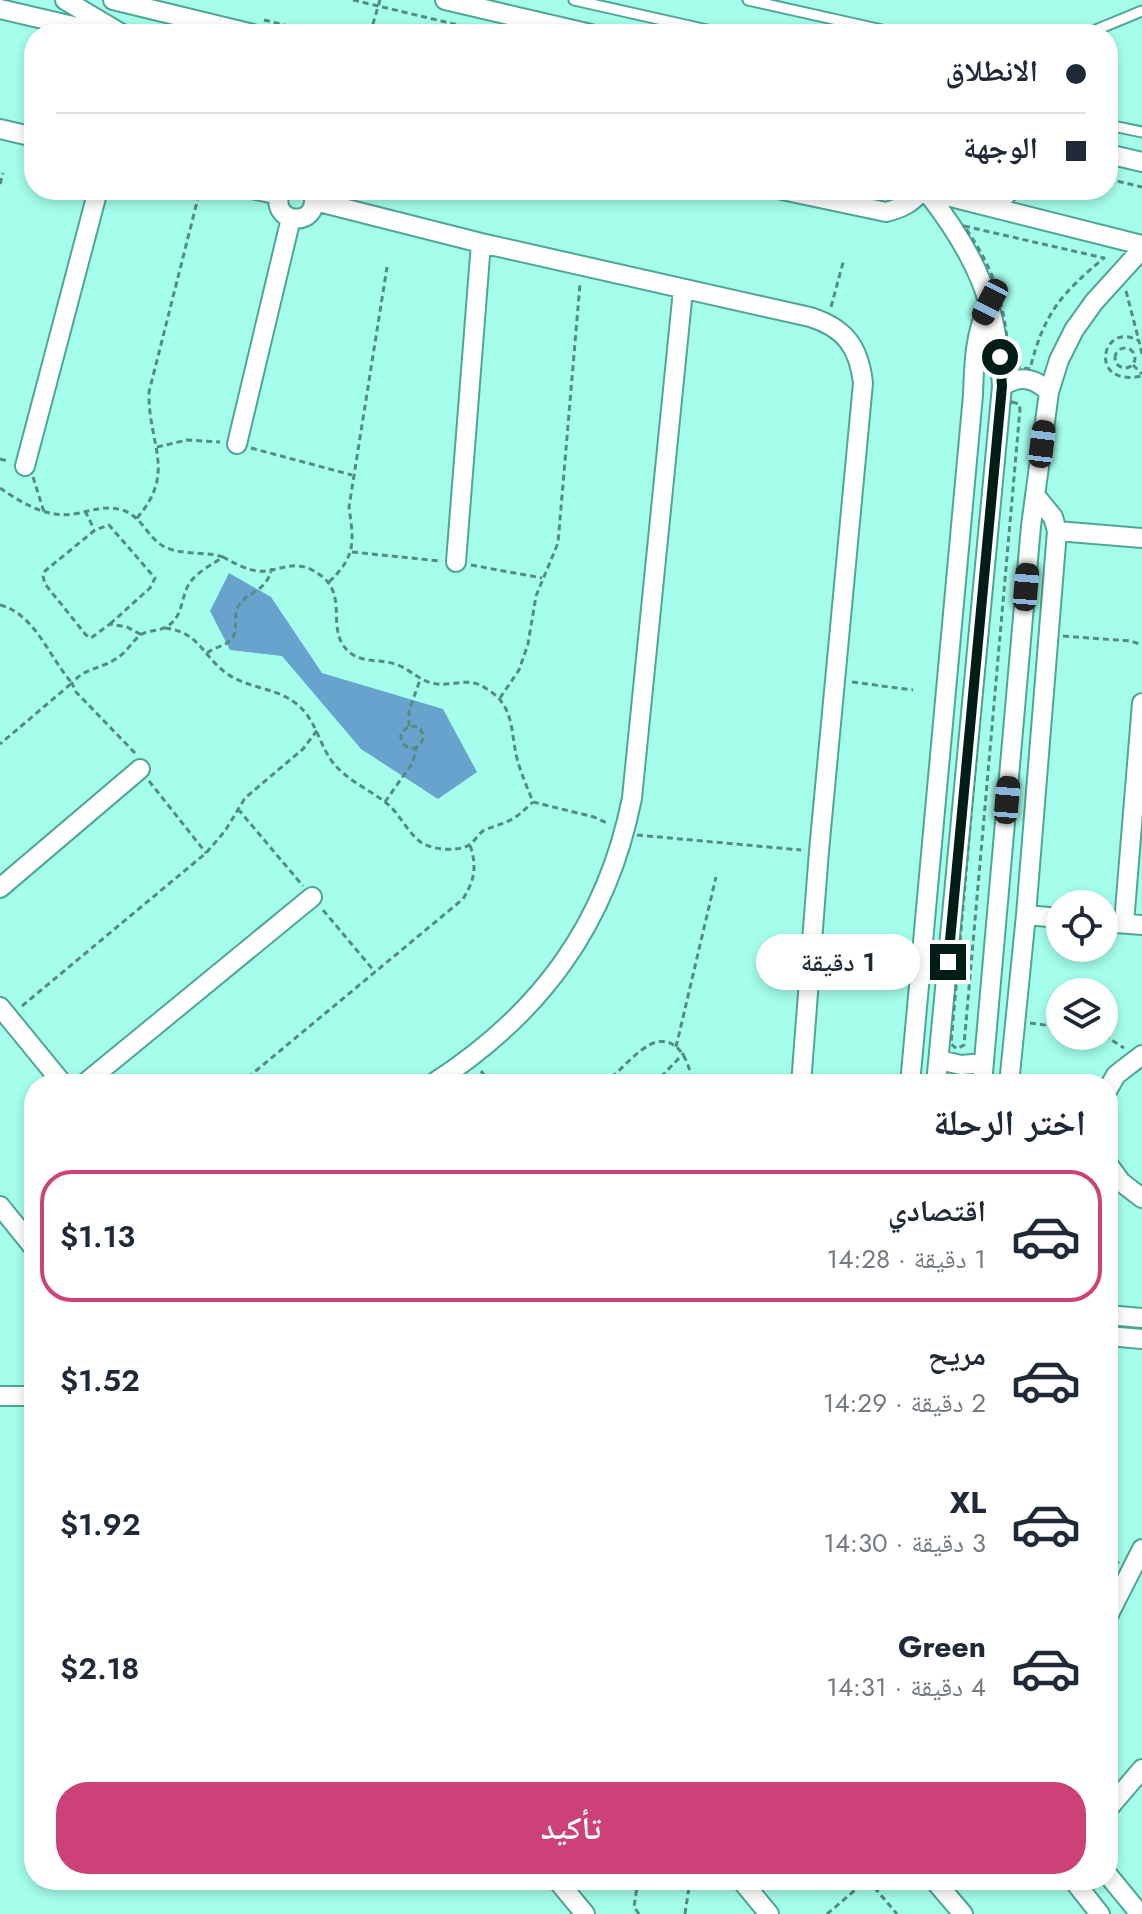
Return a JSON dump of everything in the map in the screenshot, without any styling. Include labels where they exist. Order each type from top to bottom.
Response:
[{"type":"street","points":[[65,0],[105,24]]},
{"type":"street","points":[[113,0],[212,24]]},
{"type":"street","points":[[445,0],[548,24]]},
{"type":"street","points":[[0,9],[64,24]]},
{"type":"street","points":[[0,129],[24,135]]},
{"type":"street","points":[[1118,156],[1142,162]]},
{"type":"street","points":[[25,466],[95,200]]},
{"type":"street","points":[[280,200],[279,207],[291,218],[297,219],[310,214],[313,200]]},
{"type":"street","points":[[328,200],[481,243],[827,322],[852,345],[861,362],[863,383],[819,851],[802,1074]]},
{"type":"street","points":[[829,200],[886,212],[900,209],[914,200]]},
{"type":"street","points":[[932,200],[956,232],[990,302],[996,327],[1002,386],[937,1074]]},
{"type":"street","points":[[965,200],[1142,247],[1074,330],[1059,360],[1049,392],[1035,495],[983,1074]]},
{"type":"street","points":[[994,207],[1001,200]]},
{"type":"street","points":[[237,444],[291,218]]},
{"type":"street","points":[[456,562],[481,243]]},
{"type":"street","points":[[446,1074],[498,1036],[546,987],[586,929],[615,867],[625,834],[632,798],[683,290]]},
{"type":"street","points":[[911,1074],[975,356],[981,318],[990,302]]},
{"type":"street","points":[[1002,386],[1014,379],[1027,378],[1049,392]]},
{"type":"street","points":[[1010,1074],[1057,531],[1053,517],[1035,495]]},
{"type":"street","points":[[1057,531],[1142,538]]},
{"type":"street","points":[[1133,924],[1142,703]]},
{"type":"street","points":[[0,888],[140,769]]},
{"type":"street","points":[[96,1074],[312,897]]},
{"type":"street","points":[[1026,915],[1046,917]]},
{"type":"street","points":[[991,983],[1018,984]]},
{"type":"street","points":[[4,1012],[55,1074]]},
{"type":"street","points":[[1117,1074],[1138,1057]]},
{"type":"street","points":[[939,1060],[961,1065],[984,1063]]},
{"type":"street","points":[[1118,1178],[1142,1198]]},
{"type":"street","points":[[0,1206],[24,1236]]},
{"type":"street","points":[[1118,1316],[1142,1318]]},
{"type":"street","points":[[1118,1337],[1142,1339]]},
{"type":"street","points":[[0,1396],[24,1396]]},
{"type":"street","points":[[1118,1596],[1142,1549]]},
{"type":"street","points":[[1118,1797],[1142,1769]]},
{"type":"street","points":[[1118,1887],[1140,1914]]},
{"type":"street","points":[[565,1890],[580,1908]]},
{"type":"street","points":[[749,1890],[769,1914]]},
{"type":"street","points":[[943,1890],[963,1914]]},
{"type":"street","points":[[1081,1890],[1100,1914]]},
{"type":"lane","points":[[574,0],[681,24]]},
{"type":"lane","points":[[748,0],[855,24]]},
{"type":"lane","points":[[776,0],[784,8]]},
{"type":"lane","points":[[1110,24],[1142,11]]},
{"type":"lane","points":[[1118,127],[1142,132]]},
{"type":"path","points":[[353,0],[454,24]]},
{"type":"path","points":[[373,24],[380,0]]},
{"type":"path","points":[[0,184],[3,173]]},
{"type":"path","points":[[1118,181],[1142,187]]},
{"type":"path","points":[[137,518],[149,504],[159,480],[157,447],[149,415],[149,392],[197,200]]},
{"type":"path","points":[[964,226],[1104,258],[1069,287],[1060,299],[1045,325],[1030,369],[1009,365],[1006,322],[998,287],[984,256],[964,226]]},
{"type":"path","points":[[827,322],[844,259]]},
{"type":"path","points":[[500,698],[519,670],[528,644],[532,610],[558,543],[582,266]]},
{"type":"path","points":[[329,582],[342,569],[352,552],[349,507],[387,267]]},
{"type":"path","points":[[1122,271],[1142,354]]},
{"type":"path","points":[[1133,317],[1142,316]]},
{"type":"path","points":[[1139,341],[1119,337],[1109,345],[1105,358],[1114,374],[1142,375]]},
{"type":"path","points":[[1131,349],[1136,356],[1133,365],[1124,368],[1116,364],[1118,350],[1131,349]]},
{"type":"path","points":[[1133,365],[1142,375]]},
{"type":"path","points":[[157,447],[187,440],[237,444],[353,475]]},
{"type":"path","points":[[25,466],[36,484],[44,512]]},
{"type":"path","points":[[0,488],[31,508],[44,512],[71,515],[99,507],[113,508],[137,518],[166,548],[183,553],[200,552],[223,557],[260,572],[293,564],[310,569],[329,582],[338,603],[337,632],[347,650],[362,660],[396,664],[411,671],[420,680],[436,684],[478,683],[500,698],[509,712],[518,761],[533,802]]},
{"type":"path","points":[[85,511],[95,530]]},
{"type":"path","points":[[109,525],[155,578],[150,588],[110,624],[91,638],[86,635],[45,584],[43,576],[45,571],[95,530],[109,525]]},
{"type":"path","points":[[352,552],[456,562],[544,578]]},
{"type":"path","points":[[165,628],[180,612],[186,590],[194,577],[223,557]]},
{"type":"path","points":[[207,653],[230,641],[239,604],[256,594],[272,568]]},
{"type":"path","points":[[0,605],[15,609],[35,631],[76,692],[135,752],[140,769],[206,853]]},
{"type":"path","points":[[110,624],[127,627],[142,635]]},
{"type":"path","points":[[0,744],[87,669],[98,668],[121,655],[142,635],[165,628],[181,630],[192,637],[229,675],[248,684],[266,687],[298,705],[318,729],[329,757],[342,772],[385,802],[423,843],[443,849],[470,845],[485,829],[508,823],[533,802]]},
{"type":"path","points":[[1048,635],[1131,641],[1142,645]]},
{"type":"path","points":[[409,726],[409,711],[420,680]]},
{"type":"path","points":[[836,680],[913,690]]},
{"type":"path","points":[[385,802],[413,762],[416,748],[424,736],[419,727],[409,726],[401,733],[402,743],[406,747],[416,748]]},
{"type":"path","points":[[4,1012],[206,853],[225,831],[245,798],[303,749],[318,729]]},
{"type":"path","points":[[533,802],[594,817],[625,834],[819,851]]},
{"type":"path","points":[[252,1074],[463,899],[475,873],[475,858],[470,845]]},
{"type":"path","points":[[676,1047],[716,877]]},
{"type":"path","points":[[1015,1021],[1046,1025]]},
{"type":"path","points":[[615,1074],[646,1046],[662,1042],[684,1053],[691,1074]]},
{"type":"path","points":[[1118,1045],[1138,1057]]},
{"type":"path","points":[[664,1074],[684,1053]]},
{"type":"path","points":[[637,1890],[634,1907],[639,1914]]},
{"type":"path","points":[[685,1914],[689,1890]]},
{"type":"path","points":[[827,1914],[856,1890]]},
{"type":"path","points":[[877,1890],[897,1914]]},
{"type":"water","points":[[229,573],[271,597],[322,673],[443,709],[477,772],[438,799],[361,749],[282,656],[230,650],[210,611]]},
{"type":"route","points":[[948,962],[1002,386],[1000,357]]}]
